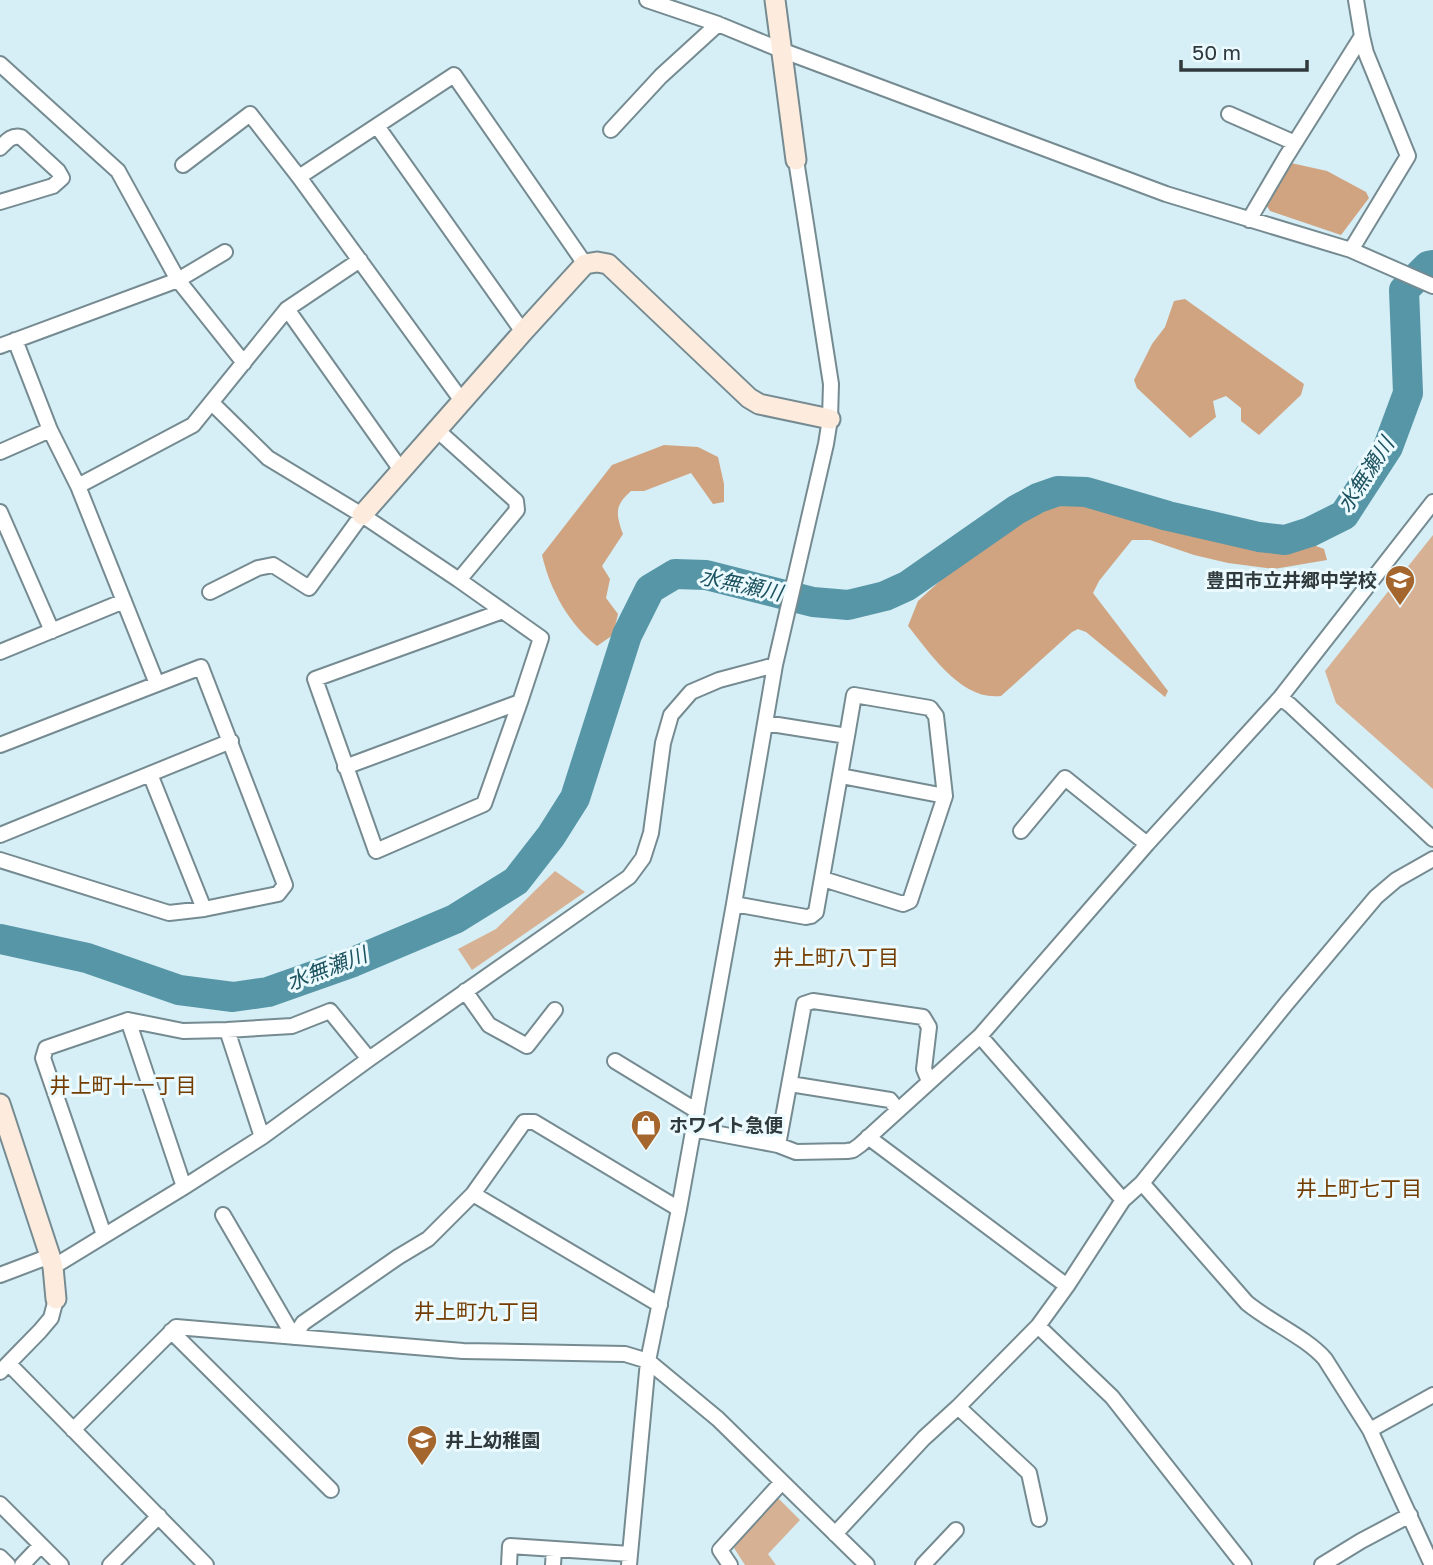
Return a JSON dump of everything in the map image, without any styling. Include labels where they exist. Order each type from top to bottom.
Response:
[{"type":"street","points":[[647,0],[718,24],[1166,194],[1351,250],[1432,286]]},
{"type":"street","points":[[509,1565],[510,1546],[629,1559],[649,1362],[679,1209],[775,665],[826,444],[831,384],[796,160],[775,0]]},
{"type":"street","points":[[1351,250],[1408,156],[1366,53],[1356,0]]},
{"type":"street","points":[[611,130],[661,76],[718,24]]},
{"type":"street","points":[[1249,220],[1362,36]]},
{"type":"street","points":[[0,64],[118,171],[178,280],[244,363]]},
{"type":"street","points":[[299,177],[454,75],[585,264]]},
{"type":"street","points":[[183,165],[250,114],[462,401]]},
{"type":"street","points":[[1229,114],[1295,144]]},
{"type":"street","points":[[377,126],[523,331]]},
{"type":"street","points":[[0,148],[9,138],[21,137],[58,171],[62,178],[53,186],[0,202]]},
{"type":"street","points":[[0,346],[178,280],[225,252]]},
{"type":"street","points":[[78,486],[193,425],[287,309],[360,260]]},
{"type":"street","points":[[210,592],[258,568],[273,565],[309,588],[362,515],[585,264],[608,264],[749,398],[759,404],[830,419]]},
{"type":"street","points":[[287,309],[401,470]]},
{"type":"street","points":[[15,340],[50,430],[78,486],[157,684]]},
{"type":"street","points":[[212,403],[268,458],[362,515],[459,580],[503,611],[541,638],[484,804],[376,851],[314,679],[503,611]]},
{"type":"street","points":[[0,452],[50,430]]},
{"type":"street","points":[[436,430],[516,501],[517,510],[459,580]]},
{"type":"street","points":[[693,1129],[778,1145],[796,1152],[853,1150],[980,1036],[1147,844],[1280,698],[1433,502]]},
{"type":"street","points":[[0,512],[52,631]]},
{"type":"street","points":[[0,652],[124,601]]},
{"type":"street","points":[[0,1275],[51,1262],[104,1236],[184,1188],[262,1137],[629,877],[643,858],[651,833],[663,743],[671,715],[691,692],[719,680],[775,665]]},
{"type":"street","points":[[0,745],[201,667],[285,885],[278,894],[169,913],[0,860]]},
{"type":"street","points":[[734,904],[806,917],[816,912],[854,695],[930,708],[936,716],[945,796],[910,901],[903,904],[822,879]]},
{"type":"street","points":[[1280,698],[1433,839]]},
{"type":"street","points":[[345,767],[520,702]]},
{"type":"street","points":[[765,723],[847,736]]},
{"type":"street","points":[[0,835],[231,741]]},
{"type":"street","points":[[150,774],[204,909]]},
{"type":"street","points":[[841,776],[945,796]]},
{"type":"street","points":[[1021,831],[1065,778],[1147,844]]},
{"type":"street","points":[[835,1534],[924,1438],[1038,1326],[1123,1199],[1142,1183],[1376,897],[1396,880],[1433,859]]},
{"type":"street","points":[[465,991],[489,1025],[527,1046],[555,1010]]},
{"type":"street","points":[[778,1145],[804,1004],[813,1001],[923,1017],[929,1027],[925,1069],[929,1081]]},
{"type":"street","points":[[104,1236],[43,1058],[46,1048],[128,1020],[183,1031],[227,1030],[292,1026],[330,1011],[369,1059]]},
{"type":"street","points":[[128,1020],[184,1188]]},
{"type":"street","points":[[227,1030],[262,1137]]},
{"type":"street","points":[[980,1036],[1123,1199]]},
{"type":"street","points":[[615,1061],[696,1111]]},
{"type":"street","points":[[790,1084],[890,1100],[898,1110]]},
{"type":"street","points":[[0,1104],[51,1262],[56,1299],[51,1318],[4,1368],[73,1430],[205,1565]]},
{"type":"street","points":[[294,1337],[303,1323],[398,1256],[428,1239],[473,1194],[524,1122],[534,1122],[679,1209]]},
{"type":"street","points":[[868,1137],[1067,1286]]},
{"type":"street","points":[[1142,1183],[1247,1303],[1317,1350],[1370,1430],[1432,1565]]},
{"type":"street","points":[[473,1194],[660,1305]]},
{"type":"street","points":[[223,1215],[294,1337]]},
{"type":"street","points":[[1038,1326],[1112,1397],[1244,1565]]},
{"type":"street","points":[[73,1430],[176,1327],[463,1351],[625,1354],[649,1362],[718,1419],[867,1565]]},
{"type":"street","points":[[171,1331],[331,1490]]},
{"type":"street","points":[[1370,1430],[1433,1395]]},
{"type":"street","points":[[958,1407],[1029,1473],[1039,1519]]},
{"type":"street","points":[[730,1565],[720,1550],[782,1482]]},
{"type":"street","points":[[0,1504],[61,1565]]},
{"type":"street","points":[[1322,1565],[1410,1515]]},
{"type":"street","points":[[110,1565],[159,1516]]},
{"type":"street","points":[[923,1565],[956,1531]]},
{"type":"street","points":[[22,1565],[41,1545]]},
{"type":"street","points":[[553,1565],[554,1549]]},
{"type":"street","points":[[0,1557],[8,1565]]},
{"type":"shaded area","points":[[1291,163],[1327,171],[1366,192],[1369,198],[1341,235],[1270,211],[1265,203],[1281,172]]},
{"type":"shaded area","points":[[1185,299],[1304,384],[1301,395],[1259,435],[1241,421],[1241,408],[1226,396],[1213,401],[1216,417],[1190,438],[1137,388],[1134,380],[1152,344],[1165,327],[1174,301]]},
{"type":"shaded area","points":[[664,445],[698,447],[718,457],[724,484],[724,502],[713,504],[691,473],[644,491],[631,491],[625,496],[618,511],[623,534],[602,566],[610,579],[606,598],[618,614],[613,635],[597,646],[569,617],[550,581],[542,555],[612,465]]},
{"type":"shaded area","points":[[1049,499],[1083,499],[1260,543],[1308,543],[1324,549],[1327,560],[1274,569],[1228,563],[1150,540],[1132,540],[1099,581],[1093,593],[1168,691],[1165,697],[1086,632],[1078,629],[1001,696],[986,696],[973,691],[948,673],[908,626],[918,601],[963,560]]},
{"type":"shaded area","name":"豊田市立井郷中学校","points":[[1433,535],[1433,789],[1336,703],[1325,671]]},
{"type":"shaded area","points":[[555,871],[585,892],[472,970],[458,949],[496,929]]},
{"type":"shaded area","points":[[776,1496],[800,1520],[768,1554],[776,1565],[745,1565],[734,1548]]},
{"type":"waterway","name":"水無瀬川","points":[[0,939],[87,958],[179,990],[233,997],[268,992],[353,962],[455,919],[516,881],[551,836],[575,798],[627,635],[650,589],[675,574],[706,575],[813,602],[848,605],[885,596],[907,586],[1016,510],[1058,491],[1086,492],[1168,516],[1259,537],[1285,540],[1310,532],[1344,515],[1388,447],[1408,393],[1404,290],[1428,266],[1433,265]]},
{"type":"place","name":"豊田市立井郷中学校","points":[[1400,607]]},
{"type":"place","name":"ホワイト急便","points":[[646,1152]]},
{"type":"place","name":"井上幼稚園","points":[[422,1467]]},
{"type":"district","name":"井上町八丁目","points":[[836,958]]},
{"type":"district","name":"井上町十一丁目","points":[[123,1086]]},
{"type":"district","name":"井上町七丁目","points":[[1359,1189]]},
{"type":"district","name":"井上町九丁目","points":[[477,1312]]}]
